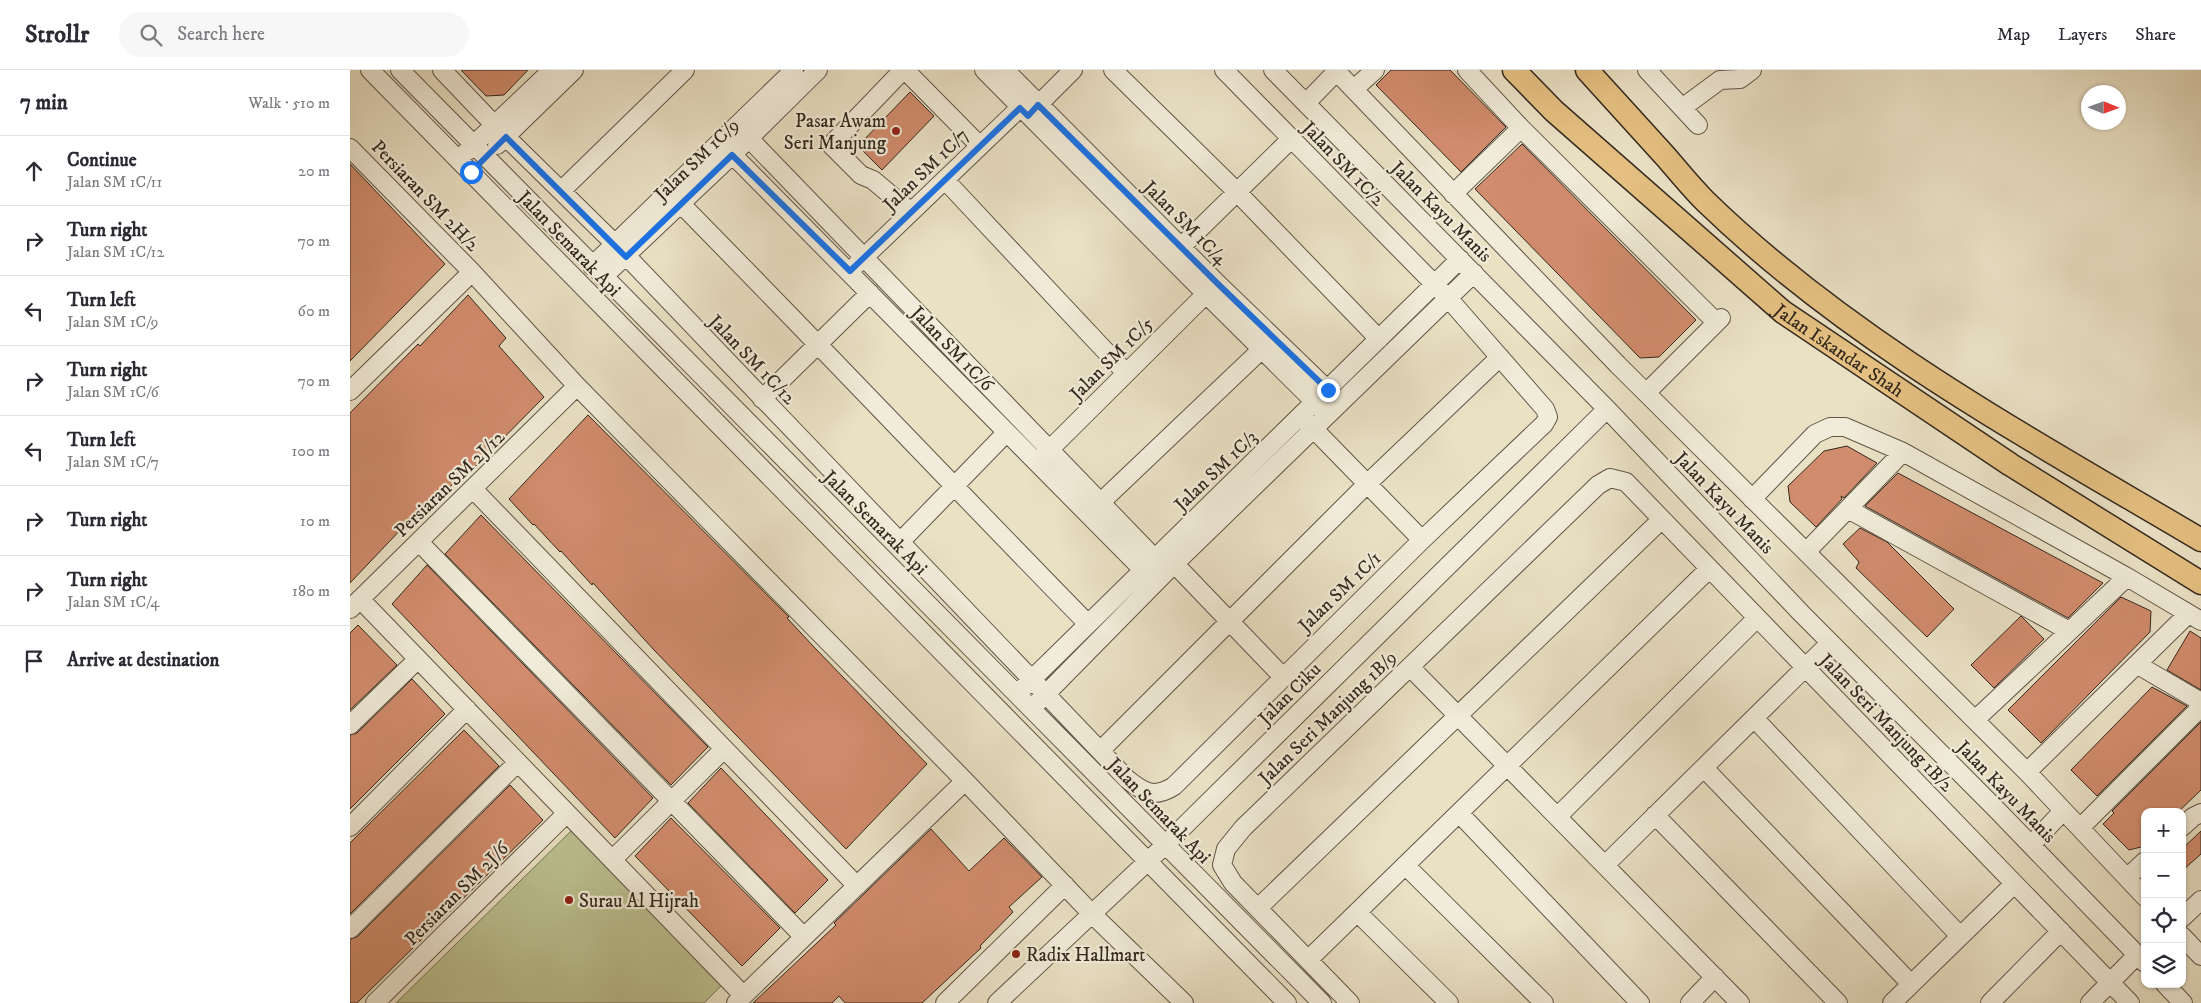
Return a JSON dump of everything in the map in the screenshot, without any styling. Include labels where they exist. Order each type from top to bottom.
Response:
[{"type":"main road","name":"Jalan Iskandar Shah","points":[[1514,70],[1554,111],[1783,312],[2011,465],[2201,583]]},
{"type":"main road","points":[[1522,70],[1554,111]]},
{"type":"main road","name":"Jalan Iskandar Shah","points":[[1587,70],[1704,200],[1778,265],[1856,326],[2030,439],[2201,540]]},
{"type":"street","name":"Jalan Semarak Api","points":[[370,70],[1287,1003]]},
{"type":"street","name":"Jalan Semarak Api","points":[[400,70],[1017,694],[1164,846],[1322,1003]]},
{"type":"street","name":"Jalan SM 1C/12","points":[[442,70],[500,131],[621,251],[1045,693]]},
{"type":"street","points":[[465,166],[500,131],[551,70]]},
{"type":"street","points":[[500,131],[574,70]]},
{"type":"street","points":[[561,191],[685,70]]},
{"type":"street","name":"Jalan SM 1C/9","points":[[621,251],[720,142],[742,132],[818,70]]},
{"type":"street","points":[[911,212],[873,180],[862,176],[830,145],[904,70],[980,146]]},
{"type":"street","name":"Jalan SM 1C/4","points":[[984,70],[1029,106],[1181,248],[1211,289],[1262,349],[1328,402]]},
{"type":"street","name":"Jalan SM 1C/4","points":[[1005,70],[1029,106],[1211,289],[1328,402]]},
{"type":"street","name":"Jalan SM 1C/7","points":[[850,271],[980,146],[1073,70]]},
{"type":"street","points":[[1113,70],[1236,192],[1379,339]]},
{"type":"street","name":"Jalan SM 1C/2","points":[[1224,70],[1448,298]]},
{"type":"street","name":"Jalan Kayu Manis","points":[[1273,70],[1607,409],[1830,642],[2141,959]]},
{"type":"street","points":[[1354,89],[1375,70]]},
{"type":"street","points":[[1467,70],[1522,128],[1718,320],[1646,393]]},
{"type":"street","points":[[1647,70],[1698,125]]},
{"type":"street","points":[[1682,108],[1716,75],[1740,79],[1752,70]]},
{"type":"street","points":[[1306,103],[1337,71],[1646,393],[2027,772],[2141,893]]},
{"type":"street","name":"Jalan SM 1C/9","points":[[598,272],[621,251],[681,204],[732,155],[742,132],[785,73]]},
{"type":"street","points":[[1453,194],[1522,128]]},
{"type":"street","name":"Jalan SM 1C/6","points":[[742,132],[1159,566]]},
{"type":"street","points":[[1181,248],[1291,138]]},
{"type":"street","name":"Jalan SM 1C/6","points":[[720,142],[850,271],[1036,463],[1159,566]]},
{"type":"street","name":"Persiaran SM 2H/2","points":[[350,148],[472,272],[577,386],[965,781],[1092,914],[1184,1003]]},
{"type":"street","points":[[945,180],[1126,373]]},
{"type":"street","points":[[681,204],[819,343],[1088,624]]},
{"type":"street","name":"Jalan SM 1C/3","points":[[1328,402],[1379,339],[1460,259]]},
{"type":"street","points":[[354,380],[472,272]]},
{"type":"street","name":"Jalan SM 1C/3","points":[[1013,726],[1031,709],[1159,566],[1328,402],[1448,298],[1474,273]]},
{"type":"street","name":"Jalan SM 1C/5","points":[[1036,463],[1211,289]]},
{"type":"street","points":[[762,398],[870,293]]},
{"type":"street","name":"Jalan SM 1C/1","points":[[1045,693],[1127,779],[1141,791],[1152,793],[1165,792],[1174,786],[1282,676],[1544,424],[1548,416],[1545,409],[1448,298]]},
{"type":"street","points":[[1100,503],[1262,349]]},
{"type":"street","points":[[1100,751],[1367,484],[1500,357]]},
{"type":"street","name":"Persiaran SM 2J/12","points":[[355,604],[577,386]]},
{"type":"street","name":"Jalan Ciku","points":[[997,1003],[1164,846],[1607,409]]},
{"type":"street","points":[[1307,422],[1422,540]]},
{"type":"street","points":[[1752,499],[1815,434],[1830,427],[1845,427],[1903,452],[2127,577],[2195,618],[2138,664],[2027,772]]},
{"type":"street","points":[[900,542],[1006,433]]},
{"type":"street","points":[[1806,552],[1903,452]]},
{"type":"street","name":"Jalan Seri Manjung 1B/2","points":[[1610,478],[1626,482],[2130,1003]]},
{"type":"street","name":"Jalan Seri Manjung 1B/9","points":[[1350,1003],[1233,883],[1222,864],[1226,850],[1243,828],[1598,485],[1610,478]]},
{"type":"street","points":[[472,489],[857,886]]},
{"type":"street","points":[[1848,509],[2069,631]]},
{"type":"street","points":[[1258,908],[1661,520]]},
{"type":"street","points":[[418,542],[804,937]]},
{"type":"street","points":[[1159,566],[1229,621],[1282,676]]},
{"type":"street","name":"Jalan SM 1C/3","points":[[1000,713],[1088,624],[1159,566]]},
{"type":"street","points":[[1308,960],[1709,569]]},
{"type":"street","points":[[1975,720],[2127,577]]},
{"type":"street","points":[[355,604],[418,659],[467,709],[612,860],[739,999],[965,781]]},
{"type":"street","points":[[1558,816],[1757,618]]},
{"type":"street","points":[[1605,865],[1830,642]]},
{"type":"street","points":[[350,725],[418,659]]},
{"type":"street","points":[[2138,664],[2201,702]]},
{"type":"street","points":[[1410,667],[1740,1003]]},
{"type":"street","points":[[2080,828],[2201,707]]},
{"type":"street","points":[[350,827],[467,709]]},
{"type":"street","points":[[1754,718],[1960,936]]},
{"type":"street","points":[[612,860],[724,749]]},
{"type":"street","points":[[350,929],[518,762]]},
{"type":"street","points":[[1704,768],[1911,984]]},
{"type":"street","points":[[2030,845],[2063,810]]},
{"type":"street","name":"Persiaran SM 2J/6","points":[[375,1003],[567,813]]},
{"type":"street","points":[[1459,813],[1640,1003]]},
{"type":"street","points":[[2186,824],[2201,813]]},
{"type":"street","points":[[1655,815],[1838,1003]]},
{"type":"street","points":[[1405,865],[1544,1003]]},
{"type":"street","points":[[2127,878],[2141,865]]},
{"type":"street","points":[[1892,1003],[2014,884]]},
{"type":"street","points":[[944,1003],[1066,885]]},
{"type":"street","points":[[2186,914],[2201,900]]},
{"type":"street","points":[[1357,912],[1448,1003]]},
{"type":"street","points":[[1990,1003],[2061,932]]},
{"type":"street","points":[[2186,940],[2201,956]]},
{"type":"street","points":[[2090,1003],[2110,982],[2141,959]]},
{"type":"street","points":[[1690,1003],[1715,978]]},
{"type":"street","points":[[2169,988],[2183,1003]]},
{"type":"green space","points":[[571,831],[722,985],[704,1003],[396,1003]]},
{"type":"building","points":[[461,70],[528,70],[504,95],[486,96]]},
{"type":"building","points":[[1391,70],[1450,70],[1506,127],[1461,172],[1376,85]]},
{"type":"building","name":"Pasar Awam Seri Manjung","points":[[910,92],[934,116],[882,170],[858,146]]},
{"type":"building","points":[[1522,144],[1696,320],[1659,357],[1640,358],[1475,189]]},
{"type":"building","points":[[350,164],[445,264],[350,361]]},
{"type":"building","points":[[468,295],[506,338],[499,346],[544,397],[470,472],[467,469],[428,510],[424,505],[350,583],[350,413],[418,344],[420,346]]},
{"type":"building","points":[[588,415],[789,617],[787,618],[814,647],[927,764],[846,849],[654,650],[593,583],[592,585],[509,499]]},
{"type":"building","points":[[1847,446],[1877,463],[1844,498],[1841,496],[1842,499],[1816,527],[1790,502],[1788,486],[1824,451]]},
{"type":"building","points":[[1898,473],[2103,583],[2068,618],[1865,506]]},
{"type":"building","points":[[481,515],[708,747],[671,785],[445,554]]},
{"type":"building","points":[[1860,528],[1887,542],[1954,609],[1927,637],[1856,568],[1859,562],[1843,544]]},
{"type":"building","points":[[427,565],[653,798],[615,838],[392,604]]},
{"type":"building","points":[[2121,597],[2151,611],[2150,632],[2041,743],[2008,710]]},
{"type":"building","points":[[2021,616],[2044,639],[1994,688],[1971,665]]},
{"type":"building","points":[[358,625],[397,665],[350,710],[350,633]]},
{"type":"building","points":[[2190,631],[2201,638],[2201,690],[2167,670]]},
{"type":"building","points":[[412,679],[445,714],[350,809],[350,735],[357,733]]},
{"type":"building","points":[[2152,687],[2187,706],[2097,796],[2071,770]]},
{"type":"building","points":[[2201,722],[2201,790],[2182,808],[2141,808],[2141,847],[2129,850],[2103,824],[2114,813],[2112,811]]},
{"type":"building","points":[[464,730],[499,766],[350,914],[350,843]]},
{"type":"building","points":[[721,768],[828,880],[795,913],[688,803]]},
{"type":"building","points":[[510,785],[543,820],[357,1003],[350,1003],[350,939],[357,937]]},
{"type":"building","points":[[671,818],[780,928],[742,966],[635,856]]},
{"type":"building","points":[[931,829],[969,871],[1004,838],[1042,877],[1009,907],[1013,912],[980,946],[981,948],[922,1003],[845,1003],[839,996],[832,1003],[753,1003],[836,925],[834,923]]},
{"type":"building","points":[[2201,831],[2201,854],[2186,867],[2186,853],[2186,845]]},
{"type":"place","name":"Pasar Awam Seri Manjung","points":[[896,131]]},
{"type":"place","name":"Surau Al Hijrah","points":[[569,900]]},
{"type":"place","name":"Radix Hallmart","points":[[1016,954]]},
{"type":"route","points":[[471,172],[506,137],[626,257],[732,155],[850,271],[1020,108],[1028,116],[1038,105],[1328,390]]}]
